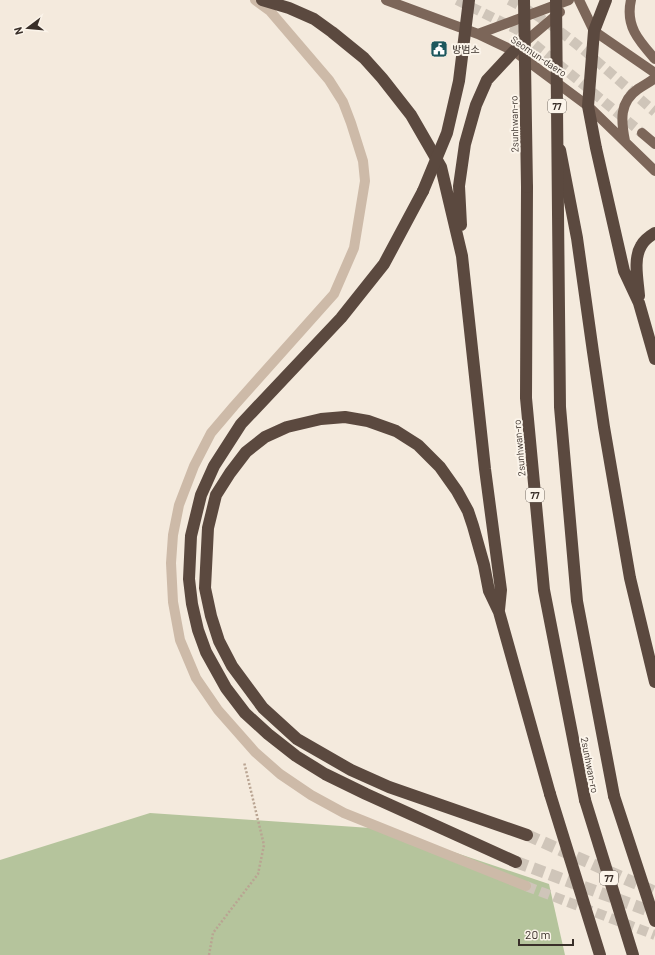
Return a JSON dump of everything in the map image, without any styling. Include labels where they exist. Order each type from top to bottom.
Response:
[{"type":"highway","points":[[262,0],[289,8],[314,18],[364,58],[411,115],[441,167],[462,256]]},
{"type":"highway","points":[[469,0],[459,81],[447,133],[423,191],[380,269],[341,318],[241,424],[214,466],[201,495],[191,536],[189,579],[192,604],[198,630],[206,652],[226,688],[245,713],[268,734],[296,756],[325,774],[516,862]]},
{"type":"highway","name":"2sunhwan-ro","points":[[524,0],[527,187],[526,398],[542,575],[585,800],[633,955]]},
{"type":"highway","name":"2sunhwan-ro","points":[[556,0],[560,407],[576,601],[614,796],[655,921]]},
{"type":"highway","points":[[606,0],[594,31],[588,106],[624,271],[639,303],[655,358]]},
{"type":"highway","points":[[499,612],[501,590],[485,469],[462,256],[459,186],[466,144],[476,105],[487,80],[514,51]]},
{"type":"highway","points":[[557,133],[578,238],[601,405],[630,578],[655,682]]},
{"type":"highway","points":[[639,303],[638,256],[641,246],[647,238],[655,233]]},
{"type":"highway","points":[[527,835],[388,787],[351,770],[297,739],[263,708],[232,666],[219,641],[207,595],[205,581],[208,528],[216,495],[246,452],[265,437],[287,427],[321,419],[345,417],[368,421],[396,431],[418,445],[440,467],[457,491],[468,511],[479,546],[489,591],[499,612],[550,794],[600,955]]},
{"type":"main road","name":"Seomun-daero","points":[[386,0],[478,34],[514,51],[588,106],[655,171]]},
{"type":"main road","points":[[478,34],[569,0]]},
{"type":"main road","points":[[514,51],[573,0]]},
{"type":"main road","points":[[578,0],[594,31],[655,74]]},
{"type":"main road","points":[[631,0],[630,19],[637,38],[655,59]]},
{"type":"main road","points":[[625,141],[621,125],[625,103],[632,94],[655,78]]},
{"type":"main road","points":[[642,133],[655,144]]},
{"type":"street","points":[[255,0],[270,11],[329,80],[343,102],[363,161],[365,181],[354,248],[334,294],[211,433],[194,466],[179,504],[171,563],[173,602],[180,640],[196,678],[218,710],[255,752],[280,774],[311,795],[344,813],[526,886]]},
{"type":"path","points":[[209,955],[213,933],[258,874],[264,845],[238,734]]},
{"type":"green space","points":[[150,813],[385,829],[549,884],[565,955],[0,955],[0,860]]},
{"type":"tunnel","points":[[457,0],[516,29],[642,133]]},
{"type":"tunnel","points":[[509,0],[549,23],[655,112]]},
{"type":"tunnel","points":[[527,835],[655,892]]},
{"type":"tunnel","points":[[516,862],[655,913]]},
{"type":"tunnel","points":[[526,886],[655,935]]},
{"type":"place","name":"방범소","points":[[439,49]]}]
